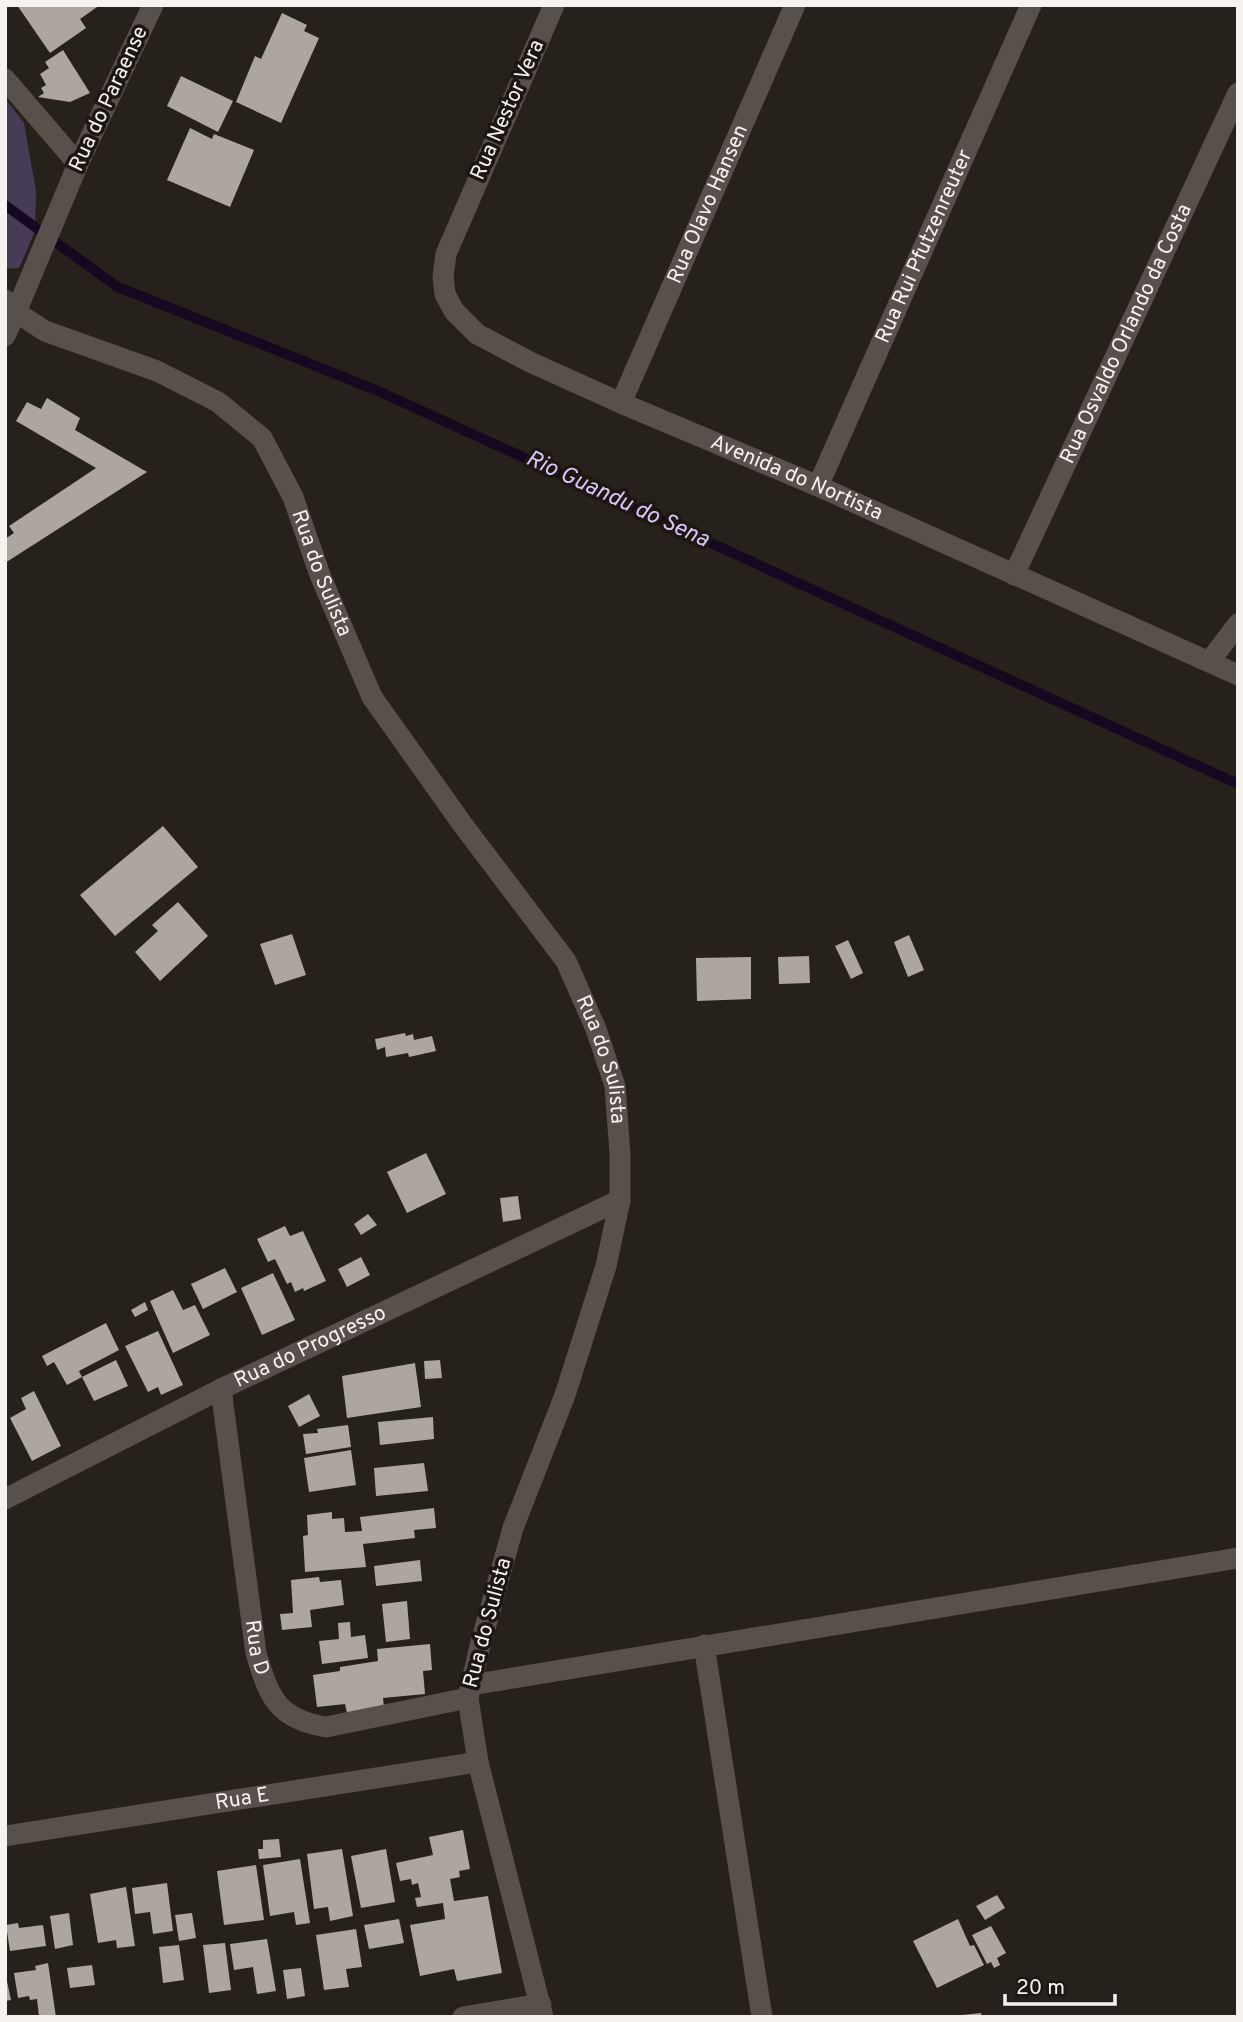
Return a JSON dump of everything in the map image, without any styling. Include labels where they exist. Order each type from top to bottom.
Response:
[{"type":"street","name":"Rua do Paraense","points":[[5,336],[11,306],[26,288],[78,164],[153,5]]},
{"type":"street","name":"Rua Nestor Vera","points":[[461,216],[554,5]]},
{"type":"street","name":"Rua Olavo Hansen","points":[[621,403],[795,5]]},
{"type":"street","name":"Rua Rui Pfutzenreuter","points":[[818,486],[1031,5]]},
{"type":"street","points":[[5,79],[78,164]]},
{"type":"street","name":"Rua Osvaldo Orlando da Costa","points":[[1014,575],[1238,93]]},
{"type":"street","name":"Avenida do Nortista","points":[[461,216],[446,254],[443,277],[445,294],[454,311],[477,334],[530,362],[621,403],[818,486],[1238,675]]},
{"type":"street","name":"Rua do Sulista","points":[[11,306],[45,331],[157,371],[218,402],[262,438],[292,498],[320,575],[372,697],[463,825],[566,961],[596,1029],[615,1086],[620,1200],[606,1266],[565,1395],[513,1528],[470,1691],[478,1762],[542,2011]]},
{"type":"street","points":[[1209,662],[1238,624]]},
{"type":"street","name":"Rua do Progresso","points":[[5,1499],[221,1390],[620,1200]]},
{"type":"street","name":"Rua D","points":[[221,1390],[256,1653],[267,1689],[275,1702],[302,1723],[326,1727],[470,1691],[704,1645],[1238,1558]]},
{"type":"street","points":[[704,1645],[762,2017]]},
{"type":"street","name":"Rua E","points":[[5,1836],[478,1762]]},
{"type":"street","points":[[463,2017],[542,2011]]},
{"type":"shaded area","points":[[5,98],[24,123],[36,191],[35,231],[19,268],[5,269]]},
{"type":"building","points":[[17,5],[100,5],[80,19],[86,28],[50,53]]},
{"type":"building","points":[[282,13],[307,25],[304,31],[319,38],[281,123],[236,102],[255,56],[261,59]]},
{"type":"building","points":[[63,50],[90,93],[70,102],[38,97],[44,93],[41,88],[46,85],[40,74],[49,68],[45,62]]},
{"type":"building","points":[[181,76],[233,101],[218,132],[167,106]]},
{"type":"building","points":[[190,128],[212,139],[214,134],[254,150],[230,207],[167,180]]},
{"type":"building","points":[[47,398],[80,418],[75,430],[147,472],[5,563],[5,539],[14,533],[9,526],[96,468],[16,421],[27,402],[41,409]]},
{"type":"building","points":[[163,826],[198,867],[115,936],[80,895]]},
{"type":"building","points":[[178,902],[208,936],[160,981],[135,952],[158,931],[152,925]]},
{"type":"building","points":[[292,934],[306,975],[275,985],[260,944]]},
{"type":"building","points":[[909,935],[924,970],[908,977],[894,942]]},
{"type":"building","points":[[848,940],[863,973],[851,979],[835,946]]},
{"type":"building","points":[[809,956],[810,983],[779,984],[778,957]]},
{"type":"building","points":[[751,957],[751,999],[697,1001],[696,958]]},
{"type":"building","points":[[405,1033],[406,1036],[413,1034],[414,1040],[432,1036],[436,1051],[409,1057],[408,1053],[386,1057],[385,1047],[377,1050],[375,1039]]},
{"type":"building","points":[[426,1153],[446,1194],[407,1213],[387,1172]]},
{"type":"building","points":[[518,1196],[521,1219],[503,1222],[500,1198]]},
{"type":"building","points":[[368,1214],[377,1225],[361,1235],[354,1224]]},
{"type":"building","points":[[285,1226],[290,1236],[303,1231],[326,1281],[295,1292],[291,1282],[287,1284],[275,1259],[268,1262],[257,1239]]},
{"type":"building","points":[[361,1257],[370,1275],[347,1287],[338,1269]]},
{"type":"building","points":[[225,1268],[237,1292],[203,1309],[191,1284]]},
{"type":"building","points":[[273,1273],[295,1320],[262,1335],[241,1288]]},
{"type":"building","points":[[173,1290],[183,1310],[195,1305],[210,1335],[173,1353],[150,1301]]},
{"type":"building","points":[[145,1302],[148,1310],[135,1317],[131,1310]]},
{"type":"building","points":[[106,1323],[119,1350],[79,1371],[82,1377],[67,1385],[54,1362],[47,1366],[42,1356]]},
{"type":"building","points":[[158,1331],[183,1385],[161,1395],[158,1387],[148,1392],[125,1346]]},
{"type":"building","points":[[116,1360],[128,1386],[94,1401],[82,1377]]},
{"type":"building","points":[[440,1360],[442,1378],[425,1379],[424,1361]]},
{"type":"building","points":[[415,1363],[421,1407],[347,1418],[342,1376]]},
{"type":"building","points":[[34,1391],[61,1446],[32,1461],[10,1418],[26,1409],[21,1398]]},
{"type":"building","points":[[309,1394],[320,1416],[299,1427],[288,1406]]},
{"type":"building","points":[[433,1417],[434,1439],[380,1445],[378,1422]]},
{"type":"building","points":[[348,1425],[351,1447],[306,1454],[303,1434],[318,1433],[317,1429]]},
{"type":"building","points":[[351,1450],[356,1485],[309,1492],[304,1458]]},
{"type":"building","points":[[424,1463],[428,1491],[376,1496],[374,1468]]},
{"type":"building","points":[[434,1508],[436,1528],[414,1530],[415,1538],[363,1544],[366,1567],[305,1572],[303,1536],[308,1535],[307,1515],[332,1512],[332,1519],[344,1518],[345,1532],[362,1531],[360,1517]]},
{"type":"building","points":[[420,1560],[422,1581],[376,1586],[374,1566]]},
{"type":"building","points":[[319,1577],[320,1582],[341,1580],[344,1605],[310,1610],[312,1627],[282,1630],[280,1614],[293,1613],[291,1580]]},
{"type":"building","points":[[407,1601],[410,1639],[386,1642],[382,1604]]},
{"type":"building","points":[[350,1622],[351,1637],[365,1635],[368,1658],[322,1664],[319,1641],[339,1639],[338,1623]]},
{"type":"building","points":[[430,1644],[432,1670],[423,1671],[425,1694],[383,1698],[384,1708],[347,1713],[345,1704],[317,1707],[313,1675],[340,1671],[340,1667],[378,1661],[377,1649]]},
{"type":"building","points":[[463,1830],[470,1869],[459,1871],[460,1877],[450,1879],[454,1901],[488,1896],[502,1973],[457,1981],[454,1969],[420,1976],[410,1925],[445,1919],[443,1903],[417,1907],[415,1898],[421,1897],[418,1883],[412,1885],[411,1879],[400,1881],[396,1863],[433,1855],[429,1837]]},
{"type":"building","points":[[279,1839],[281,1857],[259,1859],[258,1849],[263,1849],[263,1840]]},
{"type":"building","points":[[342,1849],[353,1916],[330,1921],[328,1907],[314,1909],[307,1854]]},
{"type":"building","points":[[386,1849],[395,1902],[361,1908],[351,1856]]},
{"type":"building","points":[[300,1859],[310,1923],[296,1925],[294,1912],[270,1916],[263,1865]]},
{"type":"building","points":[[256,1865],[264,1920],[224,1925],[217,1871]]},
{"type":"building","points":[[167,1883],[173,1931],[153,1934],[150,1912],[135,1914],[132,1888]]},
{"type":"building","points":[[126,1887],[135,1946],[117,1948],[116,1940],[98,1943],[90,1894]]},
{"type":"building","points":[[997,1895],[1005,1908],[985,1920],[976,1906]]},
{"type":"building","points":[[69,1913],[73,1945],[55,1949],[50,1916]]},
{"type":"building","points":[[192,1913],[196,1938],[179,1941],[175,1915]]},
{"type":"building","points":[[399,1919],[404,1943],[369,1949],[364,1925]]},
{"type":"building","points":[[958,1919],[970,1946],[974,1945],[984,1965],[937,1988],[913,1941]]},
{"type":"building","points":[[18,1923],[19,1928],[43,1925],[46,1946],[10,1951],[6,1925]]},
{"type":"building","points":[[991,1926],[1006,1953],[997,1958],[1000,1965],[994,1968],[991,1962],[987,1964],[972,1935]]},
{"type":"building","points":[[356,1929],[362,1967],[346,1969],[349,1987],[324,1990],[316,1935]]},
{"type":"building","points":[[267,1939],[276,1991],[257,1994],[253,1967],[234,1970],[230,1944]]},
{"type":"building","points":[[225,1943],[231,1990],[209,1993],[203,1945]]},
{"type":"building","points":[[179,1945],[184,1980],[163,1983],[159,1947]]},
{"type":"building","points":[[48,1963],[56,2017],[39,2017],[37,1999],[30,2000],[29,1996],[18,1998],[14,1973],[36,1970],[35,1966]]},
{"type":"building","points":[[92,1965],[95,1985],[70,1988],[67,1968]]},
{"type":"building","points":[[301,1968],[305,1996],[287,1999],[283,1970]]},
{"type":"building","points":[[5,1972],[11,2000],[5,2001]]},
{"type":"building","points":[[981,2013],[982,2017],[962,2017],[962,2015]]},
{"type":"waterway","name":"Rio Guandu do Sena","points":[[5,205],[116,286],[376,390],[1238,784]]}]
